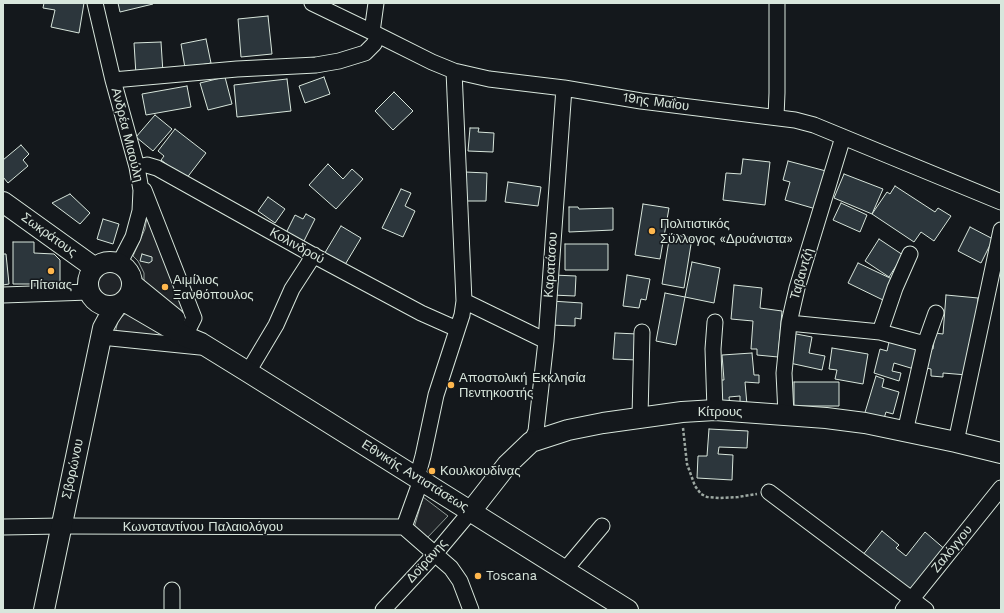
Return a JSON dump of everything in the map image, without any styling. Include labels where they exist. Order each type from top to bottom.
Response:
[{"type":"main road","name":"Σωκράτους","points":[[3,202],[95,268]]},
{"type":"main road","points":[[100,264],[119,264],[128,272],[124,296],[109,317],[102,332],[93,297],[88,286],[88,279],[95,268],[100,264]]},
{"type":"main road","points":[[93,297],[108,306],[124,296]]},
{"type":"main road","name":"Εθνικής Αντιστάσεως","points":[[124,296],[184,336],[200,340],[248,372],[628,610]]},
{"type":"main road","name":"Σβορώνου","points":[[44,610],[102,332]]},
{"type":"main road","name":"Κίτρους","points":[[471,511],[507,465],[531,442],[568,430],[640,417],[682,412],[715,410],[786,414],[864,423],[1001,453]]},
{"type":"street","name":"Ανδρέα Μιαούλη","points":[[95,3],[141,190],[140,211],[133,237],[119,264]]},
{"type":"street","name":"19ης Μαΐου","points":[[312,3],[432,62],[454,71],[489,79],[795,120],[814,125],[1001,202]]},
{"type":"street","points":[[113,80],[339,61],[365,53],[374,44],[376,3]]},
{"type":"street","points":[[776,117],[777,3]]},
{"type":"street","points":[[454,71],[464,301],[462,315],[436,395],[419,479],[404,526],[451,568],[460,582],[471,610]]},
{"type":"street","name":"Καρατάσου","points":[[531,442],[536,431],[546,341],[564,88]]},
{"type":"street","name":"Ταβαντζή","points":[[786,414],[784,373],[788,323],[797,288],[843,137]]},
{"type":"street","name":"Κολινδρού","points":[[138,173],[147,165],[157,168],[421,313],[457,329]]},
{"type":"street","points":[[102,332],[200,340],[194,318],[138,173]]},
{"type":"street","points":[[956,442],[1001,230]]},
{"type":"street","points":[[880,332],[895,288],[910,254]]},
{"type":"street","points":[[248,372],[276,325],[292,289],[314,255]]},
{"type":"street","points":[[3,295],[93,297]]},
{"type":"street","points":[[464,301],[546,341]]},
{"type":"street","points":[[905,432],[925,344],[936,312]]},
{"type":"street","points":[[715,322],[713,349],[715,410]]},
{"type":"street","points":[[788,323],[880,332],[925,344]]},
{"type":"street","points":[[640,417],[642,332]]},
{"type":"street","name":"Ζαλόγγου","points":[[908,605],[1001,488]]},
{"type":"street","points":[[769,492],[908,605],[926,610]]},
{"type":"street","name":"Δοϊράνης","points":[[383,610],[471,511]]},
{"type":"street","name":"Κωνσταντίνου Παλαιολόγου","points":[[3,527],[404,526]]},
{"type":"street","points":[[565,570],[602,526]]},
{"type":"street","points":[[172,590],[172,610]]},
{"type":"path","points":[[682,412],[687,464],[694,486],[701,494],[720,498],[769,492]]},
{"type":"shaded area","points":[[148,211],[188,322],[144,283],[144,273],[138,261],[133,256],[145,229]]},
{"type":"shaded area","points":[[109,270],[119,274],[123,284],[119,294],[109,298],[99,294],[95,284],[99,274]]},
{"type":"shaded area","points":[[126,313],[191,343],[115,334],[118,320]]},
{"type":"shaded area","points":[[423,497],[448,516],[427,538],[414,528]]},
{"type":"building","points":[[44,3],[84,3],[79,33],[51,27],[55,10],[43,8]]},
{"type":"building","points":[[118,3],[152,3],[153,4],[120,12]]},
{"type":"building","points":[[268,16],[272,54],[241,57],[238,19]]},
{"type":"building","points":[[206,39],[211,63],[185,68],[181,44]]},
{"type":"building","points":[[161,42],[163,73],[136,75],[134,43]]},
{"type":"building","points":[[225,77],[232,104],[208,110],[200,83]]},
{"type":"building","points":[[324,77],[330,94],[305,103],[299,86]]},
{"type":"building","points":[[287,79],[291,111],[237,117],[234,85]]},
{"type":"building","points":[[187,86],[191,107],[146,115],[142,94]]},
{"type":"building","points":[[394,92],[413,111],[393,130],[375,111]]},
{"type":"building","points":[[155,115],[172,129],[153,151],[136,137]]},
{"type":"building","points":[[470,128],[479,128],[478,132],[494,133],[493,152],[468,151]]},
{"type":"building","points":[[175,129],[206,153],[186,179],[161,160],[164,156],[158,151]]},
{"type":"building","points":[[21,145],[29,154],[23,160],[28,166],[8,183],[3,177],[3,160]]},
{"type":"building","points":[[743,159],[770,162],[765,205],[723,200],[726,173],[741,174]]},
{"type":"building","points":[[788,161],[826,171],[816,209],[785,200],[790,182],[783,180]]},
{"type":"building","points":[[328,164],[343,179],[352,169],[363,179],[336,209],[309,185]]},
{"type":"building","points":[[465,172],[487,173],[486,201],[465,201]]},
{"type":"building","points":[[844,174],[883,189],[872,214],[834,198]]},
{"type":"building","points":[[508,182],[541,187],[538,206],[505,202]]},
{"type":"building","points":[[895,186],[935,212],[938,208],[951,216],[934,241],[921,232],[914,242],[872,214],[887,192],[890,194]]},
{"type":"building","points":[[401,189],[411,193],[405,206],[415,211],[403,237],[382,228]]},
{"type":"building","points":[[70,194],[90,213],[80,224],[52,203]]},
{"type":"building","points":[[268,197],[285,209],[275,223],[258,211]]},
{"type":"building","points":[[841,203],[867,215],[860,232],[833,220]]},
{"type":"building","name":"Πολιτιστικός Σύλλογος «Δρυάνιστα»","points":[[643,204],[669,208],[660,259],[635,255]]},
{"type":"building","points":[[569,207],[578,207],[579,209],[613,208],[613,230],[569,232]]},
{"type":"building","points":[[306,214],[315,219],[303,243],[285,235],[295,215],[303,219]]},
{"type":"building","points":[[103,219],[119,224],[113,244],[97,239]]},
{"type":"building","points":[[341,226],[361,238],[343,268],[323,256]]},
{"type":"building","points":[[970,227],[993,239],[981,263],[958,251]]},
{"type":"building","points":[[670,234],[692,238],[684,288],[662,284]]},
{"type":"building","points":[[879,239],[903,255],[889,277],[865,261]]},
{"type":"building","points":[[13,242],[34,242],[34,253],[54,254],[60,260],[60,284],[13,284]]},
{"type":"building","points":[[565,244],[608,244],[608,270],[565,270]]},
{"type":"building","points":[[3,254],[6,254],[9,284],[3,285]]},
{"type":"building","points":[[142,254],[152,257],[152,261],[149,263],[140,261]]},
{"type":"building","points":[[692,262],[720,268],[714,303],[685,297]]},
{"type":"building","points":[[858,263],[892,279],[883,300],[848,283]]},
{"type":"building","points":[[553,275],[576,276],[575,296],[552,295]]},
{"type":"building","points":[[627,275],[650,279],[646,300],[641,299],[639,308],[623,306]]},
{"type":"building","points":[[734,285],[762,288],[760,308],[782,311],[778,357],[757,355],[757,349],[751,349],[753,321],[731,319]]},
{"type":"building","points":[[665,293],[685,297],[676,345],[656,341]]},
{"type":"building","points":[[946,295],[978,298],[975,342],[967,375],[943,373],[943,377],[931,376],[931,369],[926,368],[927,349],[933,349],[935,333],[943,334]]},
{"type":"building","points":[[551,301],[582,303],[581,319],[575,318],[575,326],[550,325]]},
{"type":"building","points":[[615,333],[638,334],[637,360],[613,359]]},
{"type":"building","points":[[791,333],[812,337],[809,353],[825,356],[822,370],[785,362]]},
{"type":"building","points":[[889,342],[920,350],[914,369],[894,363],[892,371],[901,373],[899,381],[874,373],[880,349],[887,351]]},
{"type":"building","points":[[832,348],[868,354],[863,384],[835,379],[837,370],[829,369]]},
{"type":"building","points":[[752,353],[754,375],[759,375],[759,383],[745,382],[747,405],[740,405],[740,396],[729,397],[730,406],[720,406],[719,380],[724,380],[722,355]]},
{"type":"building","points":[[876,376],[884,379],[882,387],[899,392],[893,414],[886,412],[882,425],[863,419]]},
{"type":"building","points":[[794,382],[839,382],[839,406],[794,406]]},
{"type":"building","points":[[709,429],[748,431],[747,448],[719,447],[718,454],[733,455],[732,480],[697,478],[698,456],[707,456]]},
{"type":"building","points":[[882,531],[899,545],[896,548],[906,556],[925,532],[947,551],[909,596],[862,556]]},
{"type":"place","name":"Πολιτιστικός Σύλλογος «Δρυάνιστα»","points":[[652,231]]},
{"type":"place","name":"Πίτσιας","points":[[51,271]]},
{"type":"place","name":"Αιμίλιος Ξανθόπουλος","points":[[165,287]]},
{"type":"place","name":"Αποστολική Εκκλησία Πεντηκοστής","points":[[451,385]]},
{"type":"place","name":"Κουλκουδίνας","points":[[432,471]]},
{"type":"place","name":"Toscana","points":[[478,576]]}]
